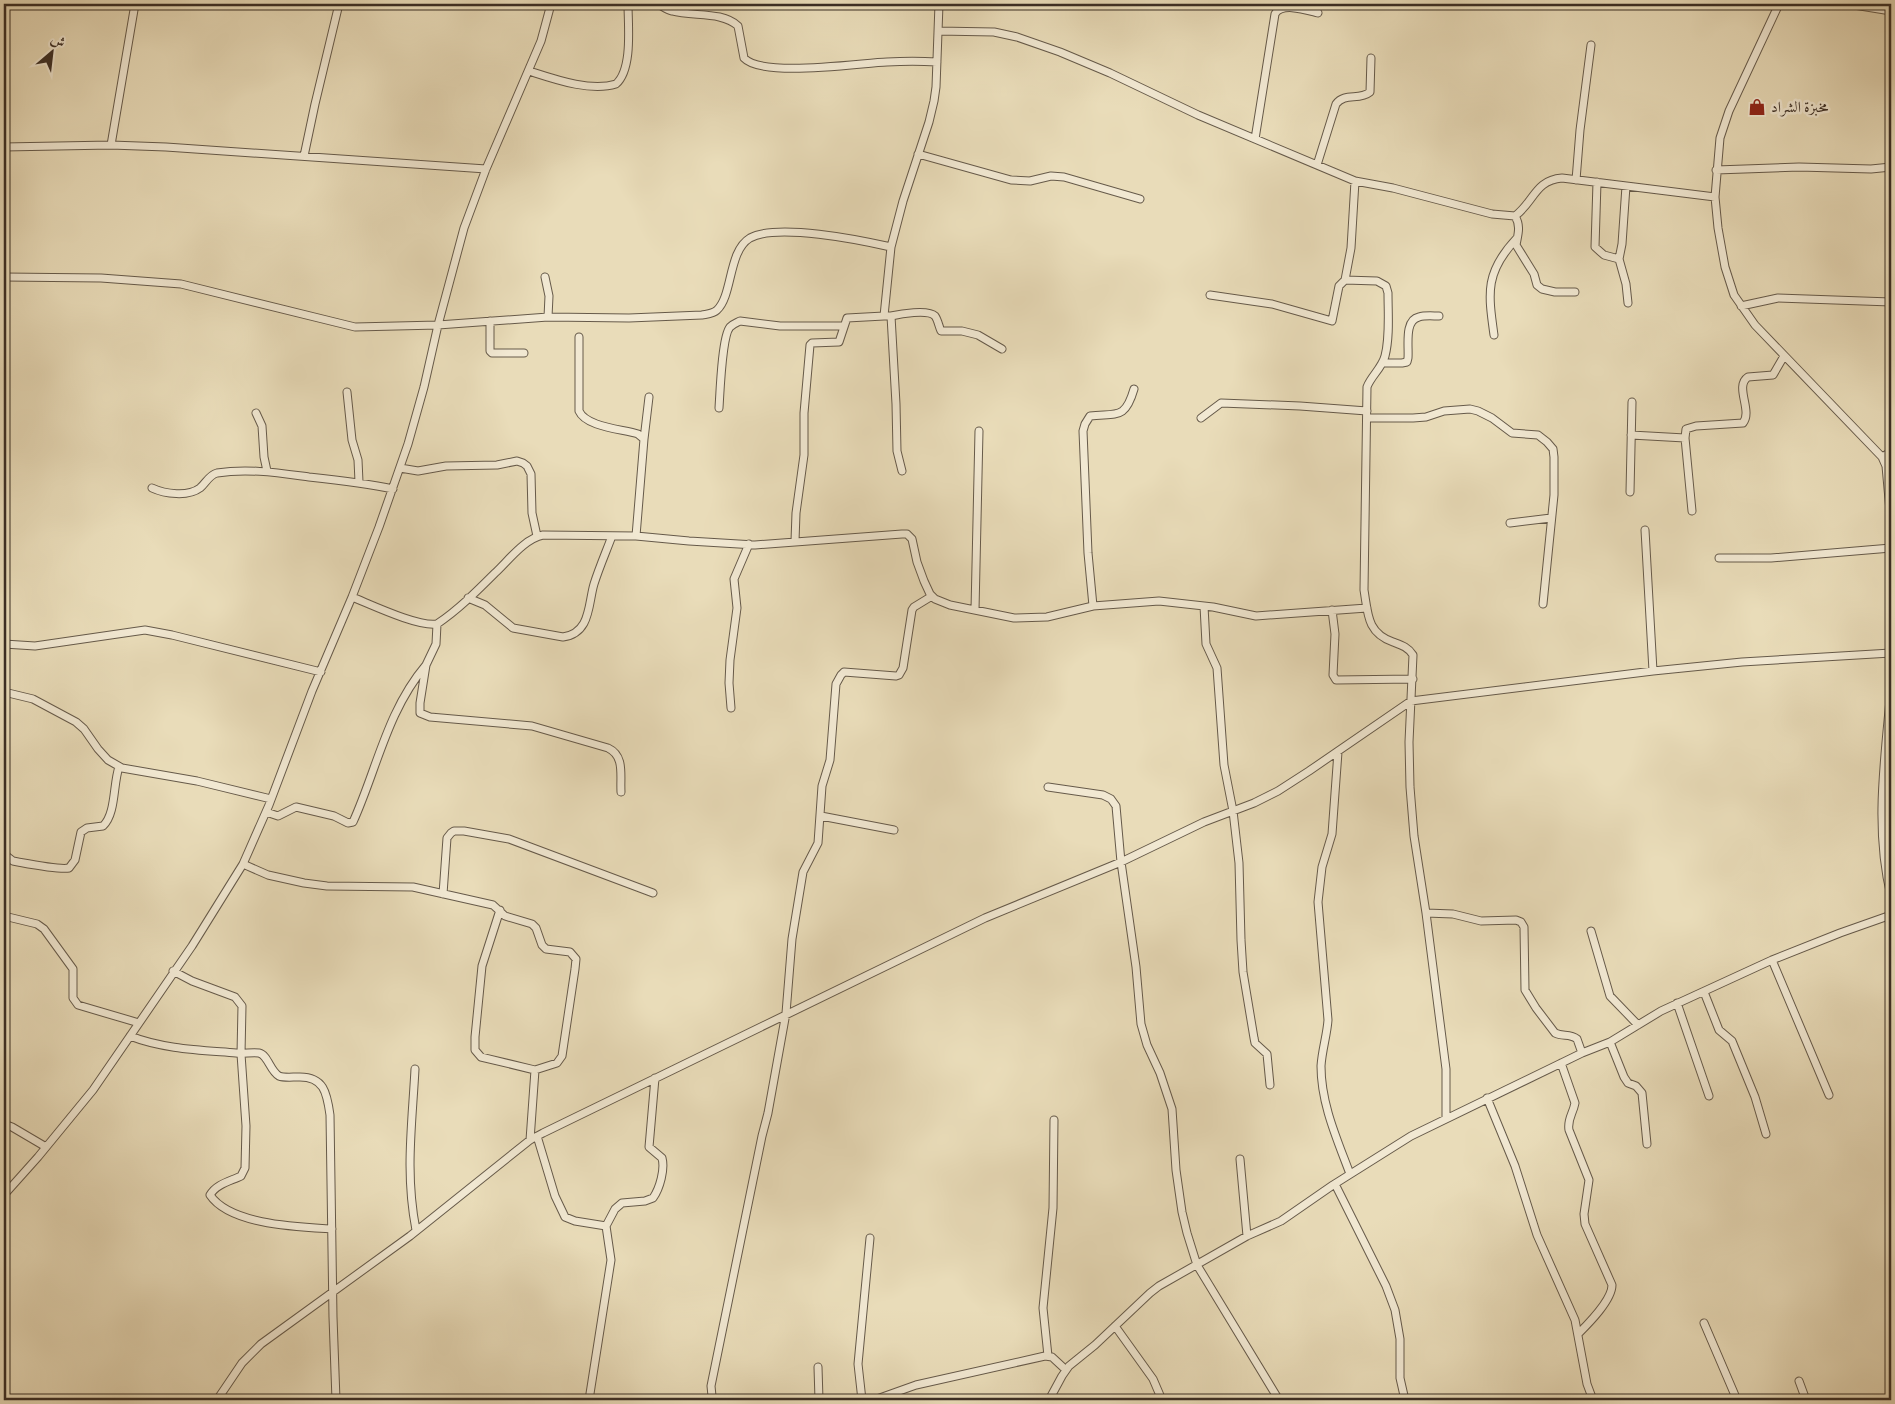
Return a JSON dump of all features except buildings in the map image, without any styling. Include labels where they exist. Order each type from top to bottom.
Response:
[{"type":"street","points":[[111,145],[135,4]]},
{"type":"street","points":[[304,156],[314,104],[339,4]]},
{"type":"street","points":[[4,1195],[93,1090],[207,923],[243,864],[266,812],[352,597],[393,489],[424,387],[458,248],[486,169],[541,41],[551,4]]},
{"type":"street","points":[[529,71],[570,84],[594,86],[616,84],[622,74],[628,52],[628,4]]},
{"type":"street","points":[[658,4],[670,10],[720,18],[735,23],[738,26],[744,58],[753,65],[811,68],[886,62],[937,62]]},
{"type":"street","points":[[902,471],[897,451],[896,404],[887,316],[891,247],[934,101],[939,4]]},
{"type":"street","points":[[1779,4],[1729,110],[1720,138],[1715,197],[1725,267],[1730,286],[1741,306],[1782,359],[1882,457],[1886,466],[1891,522]]},
{"type":"street","points":[[1848,4],[1891,11]]},
{"type":"street","points":[[1255,139],[1275,14],[1279,9],[1283,8],[1301,9],[1318,13]]},
{"type":"street","points":[[938,32],[994,32],[1060,52],[1110,73],[1198,115],[1355,181],[1393,188],[1492,214],[1515,216],[1528,205],[1538,188],[1553,179],[1597,182],[1715,197]]},
{"type":"street","points":[[1576,180],[1591,44]]},
{"type":"street","points":[[1317,165],[1339,99],[1363,96],[1370,92],[1371,58]]},
{"type":"street","points":[[4,147],[111,145],[486,169]]},
{"type":"street","points":[[918,154],[1011,180],[1030,181],[1051,176],[1064,176],[1140,199]]},
{"type":"street","points":[[1716,170],[1799,167],[1891,168]]},
{"type":"street","points":[[1210,295],[1272,304],[1332,321],[1339,286],[1345,280],[1351,248],[1355,181]]},
{"type":"street","points":[[1597,182],[1595,247],[1604,255],[1619,259]]},
{"type":"street","points":[[1626,186],[1622,244],[1619,259],[1626,284],[1628,303]]},
{"type":"street","points":[[1515,216],[1519,222],[1516,245],[1534,274],[1537,285],[1542,290],[1575,292]]},
{"type":"street","points":[[4,277],[101,278],[181,284],[327,318],[355,327],[438,325],[548,317],[629,318],[702,315],[712,313],[721,304],[739,250],[751,238],[762,234],[790,232],[818,234],[891,247]]},
{"type":"street","points":[[1494,335],[1490,302],[1491,280],[1507,249],[1517,237]]},
{"type":"street","points":[[545,277],[549,296],[548,317]]},
{"type":"street","points":[[1345,280],[1377,282],[1386,286],[1388,293],[1388,334],[1385,356],[1367,387],[1364,590],[1373,629],[1379,636],[1405,646],[1413,655],[1410,787],[1414,836],[1446,1069],[1446,1118]]},
{"type":"street","points":[[1741,306],[1778,298],[1891,302]]},
{"type":"street","points":[[795,541],[796,513],[804,455],[804,413],[810,345],[812,343],[837,344],[847,318],[929,313],[936,317],[941,331],[962,331],[978,335],[1002,349]]},
{"type":"street","points":[[1382,363],[1407,362],[1409,328],[1412,321],[1418,316],[1440,316]]},
{"type":"street","points":[[490,321],[490,351],[492,353],[524,353]]},
{"type":"street","points":[[719,408],[725,345],[728,330],[734,323],[740,321],[780,326],[844,326]]},
{"type":"street","points":[[579,337],[579,411],[581,416],[592,423],[638,434],[644,439]]},
{"type":"street","points":[[1692,511],[1684,432],[1688,427],[1743,423],[1746,421],[1743,385],[1745,379],[1748,377],[1773,375],[1782,359]]},
{"type":"street","points":[[1093,606],[1088,553],[1083,431],[1090,416],[1112,415],[1126,409],[1134,389]]},
{"type":"street","points":[[348,392],[352,440],[358,460],[359,482]]},
{"type":"street","points":[[636,536],[649,397]]},
{"type":"street","points":[[1630,492],[1632,402]]},
{"type":"street","points":[[1201,418],[1221,403],[1300,406],[1367,415],[1413,418],[1426,417],[1444,411],[1470,409],[1492,418],[1512,433],[1543,437],[1552,449],[1554,457],[1554,494],[1543,604]]},
{"type":"street","points":[[256,413],[262,426],[267,471]]},
{"type":"street","points":[[975,610],[979,431]]},
{"type":"street","points":[[1631,436],[1684,438]]},
{"type":"street","points":[[1882,457],[1891,452]]},
{"type":"street","points":[[400,468],[418,471],[446,466],[497,465],[517,461],[523,463],[530,469],[531,474],[532,513],[537,536]]},
{"type":"street","points":[[152,488],[159,491],[188,492],[202,487],[214,474],[267,471],[359,482],[393,489]]},
{"type":"street","points":[[1510,523],[1552,518]]},
{"type":"street","points":[[1644,530],[1653,671]]},
{"type":"street","points":[[352,597],[408,619],[425,624],[437,624],[537,536],[636,536],[749,544],[907,534],[912,539],[917,562],[932,596],[940,602],[1014,618],[1034,618],[1093,606],[1159,601],[1204,606],[1256,616],[1367,608]]},
{"type":"street","points":[[468,598],[485,605],[513,628],[570,636],[583,625],[588,615],[594,583],[612,536]]},
{"type":"street","points":[[730,708],[730,660],[737,608],[734,580],[749,544]]},
{"type":"street","points":[[1719,558],[1771,558],[1891,548]]},
{"type":"street","points":[[717,1400],[712,1396],[711,1386],[768,1113],[786,1014],[792,939],[803,872],[818,843],[822,786],[830,760],[838,680],[844,672],[899,675],[903,668],[912,610],[914,606],[932,596]]},
{"type":"street","points":[[1204,606],[1206,644],[1217,668],[1224,765],[1233,811],[1239,863],[1243,972],[1255,1043],[1267,1054],[1270,1085]]},
{"type":"street","points":[[1332,610],[1336,634],[1333,675],[1336,680],[1413,679]]},
{"type":"street","points":[[266,812],[278,816],[296,807],[334,816],[348,823],[353,822],[395,713],[410,686],[426,665],[436,644],[437,624]]},
{"type":"street","points":[[4,644],[35,646],[145,630],[321,672]]},
{"type":"street","points":[[217,1400],[234,1374],[256,1348],[416,1230],[530,1140],[985,918],[1121,862],[1204,822],[1254,803],[1338,752],[1411,701],[1653,671],[1742,662],[1891,652]]},
{"type":"street","points":[[426,665],[420,713],[430,717],[532,726],[608,748],[620,758],[621,792]]},
{"type":"street","points":[[1891,689],[1885,749],[1882,814],[1883,850],[1891,896]]},
{"type":"street","points":[[4,692],[33,699],[76,722],[84,729],[103,755],[119,767],[197,781],[271,798]]},
{"type":"street","points":[[1338,752],[1332,834],[1322,867],[1318,902],[1328,1020],[1321,1068],[1325,1104],[1350,1174]]},
{"type":"street","points":[[4,854],[13,861],[62,869],[69,868],[75,860],[81,832],[87,828],[103,826],[109,818],[119,767]]},
{"type":"street","points":[[1048,786],[1104,795],[1111,799],[1116,806],[1121,862],[1136,967],[1141,1024],[1147,1045],[1170,1101],[1182,1212],[1197,1265],[1279,1400]]},
{"type":"street","points":[[821,816],[894,830]]},
{"type":"street","points":[[443,894],[447,838],[454,831],[509,839],[653,892]]},
{"type":"street","points":[[243,864],[268,875],[304,882],[349,886],[401,886],[433,890],[443,894],[494,904],[500,910],[507,917],[532,924],[536,928],[539,938],[546,949],[570,952],[576,959],[562,1059],[557,1063],[535,1070],[481,1057],[475,1050],[480,974],[500,910]]},
{"type":"street","points":[[1426,913],[1453,914],[1481,921],[1516,920],[1521,922],[1524,927],[1524,983],[1528,996],[1555,1033],[1561,1036],[1570,1035],[1577,1039],[1582,1053]]},
{"type":"street","points":[[1049,1400],[1066,1370],[1150,1293],[1248,1236],[1281,1221],[1350,1174],[1411,1136],[1582,1053],[1610,1042],[1678,1003],[1772,960],[1891,915]]},
{"type":"street","points":[[4,916],[38,924],[44,929],[73,969],[73,998],[78,1005],[138,1023]]},
{"type":"street","points":[[1591,931],[1610,996],[1638,1025]]},
{"type":"street","points":[[1772,960],[1829,1095]]},
{"type":"street","points":[[173,971],[238,1000],[242,1006],[241,1054],[246,1126],[244,1172],[241,1176],[226,1182],[210,1194],[231,1212],[248,1220],[302,1227],[332,1228]]},
{"type":"street","points":[[1704,992],[1719,1030],[1732,1041],[1755,1097],[1766,1134]]},
{"type":"street","points":[[1678,1003],[1709,1096]]},
{"type":"street","points":[[130,1036],[149,1043],[241,1054],[259,1053],[263,1055],[273,1071],[278,1075],[283,1077],[306,1077],[318,1082],[325,1090],[330,1115],[336,1400]]},
{"type":"street","points":[[1610,1042],[1624,1078],[1628,1083],[1636,1086],[1642,1093],[1647,1144]]},
{"type":"street","points":[[1562,1063],[1575,1104],[1568,1122],[1569,1130],[1589,1180],[1584,1214],[1585,1224],[1612,1285],[1610,1296],[1589,1324],[1579,1333]]},
{"type":"street","points":[[415,1069],[409,1182],[416,1230]]},
{"type":"street","points":[[530,1140],[535,1070]]},
{"type":"street","points":[[589,1400],[610,1260],[606,1226],[614,1208],[622,1203],[650,1200],[656,1195],[658,1189],[663,1162],[662,1158],[651,1150],[649,1140],[655,1078]]},
{"type":"street","points":[[1487,1098],[1515,1166],[1537,1234],[1575,1320],[1579,1333],[1587,1384],[1593,1400]]},
{"type":"street","points":[[1048,1356],[1043,1308],[1053,1200],[1054,1120]]},
{"type":"street","points":[[4,1124],[46,1147]]},
{"type":"street","points":[[537,1136],[555,1196],[565,1217],[606,1226]]},
{"type":"street","points":[[1240,1159],[1248,1236]]},
{"type":"street","points":[[1335,1184],[1386,1286],[1395,1310],[1400,1339],[1400,1378],[1405,1400]]},
{"type":"street","points":[[862,1400],[858,1364],[870,1238]]},
{"type":"street","points":[[1704,1323],[1738,1400]]},
{"type":"street","points":[[1115,1326],[1153,1379],[1162,1400]]},
{"type":"street","points":[[874,1400],[916,1385],[995,1366],[1048,1356],[1052,1357],[1066,1370]]},
{"type":"street","points":[[818,1367],[819,1400]]},
{"type":"street","points":[[1798,1381],[1806,1400]]},
{"type":"street","points":[[1054,1391],[1059,1400]]},
{"type":"place","name":"مخبزة الشراد","points":[[1757,107]]}]
